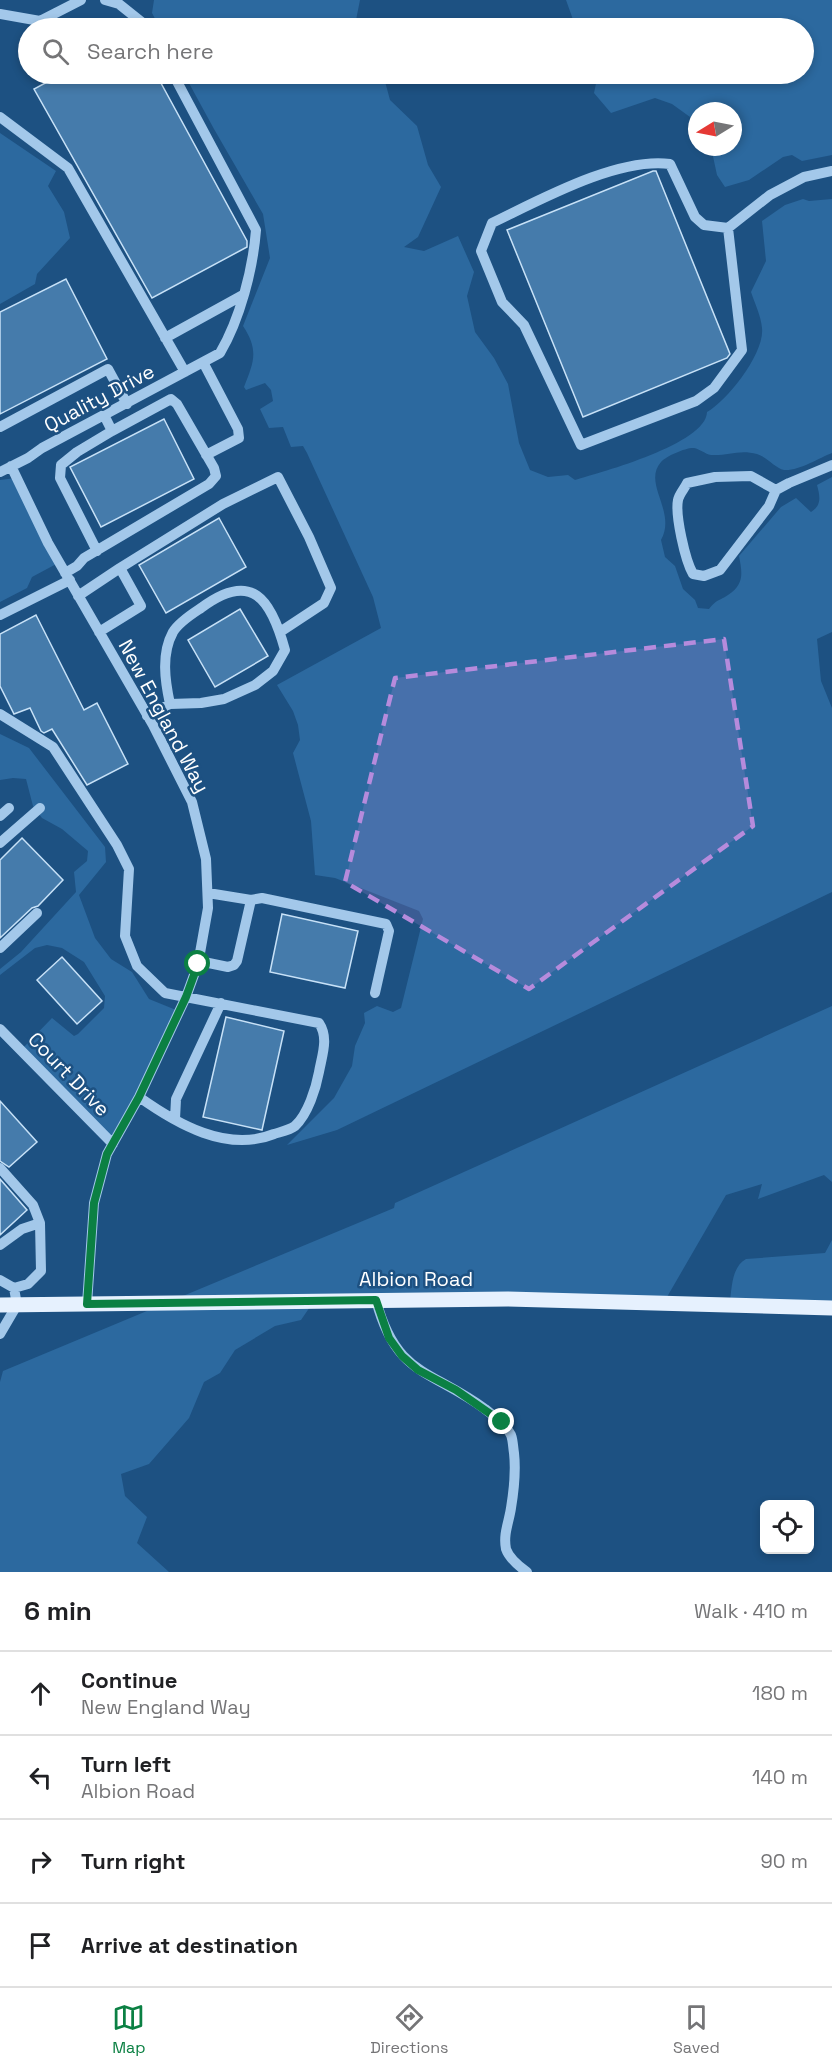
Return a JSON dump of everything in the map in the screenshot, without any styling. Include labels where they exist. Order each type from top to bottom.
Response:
[{"type":"main road","name":"Albion Road","points":[[0,1305],[508,1299],[832,1308]]},
{"type":"street","points":[[45,18],[81,0]]},
{"type":"street","points":[[105,0],[119,4],[136,18]]},
{"type":"street","points":[[0,14],[22,18]]},
{"type":"street","points":[[165,338],[243,295],[254,251],[256,230],[178,84]]},
{"type":"street","points":[[0,117],[68,168],[185,372]]},
{"type":"street","points":[[728,228],[742,350],[714,388],[696,400],[581,445],[524,325],[502,302],[481,251],[492,223],[541,199],[610,171],[653,162],[670,164],[696,217],[704,225],[728,228],[770,195],[804,177],[832,171]]},
{"type":"street","name":"Quality Drive","points":[[0,472],[6,466],[220,353],[229,338],[243,295]]},
{"type":"street","points":[[203,362],[238,429],[238,438],[206,455]]},
{"type":"street","points":[[0,427],[108,369],[127,404]]},
{"type":"street","points":[[0,615],[68,577],[97,550],[209,484],[216,476],[177,404],[171,399],[76,452],[62,465],[60,478],[97,550]]},
{"type":"street","points":[[104,415],[112,431]]},
{"type":"street","points":[[776,490],[751,476],[715,477],[687,483],[678,499],[678,508],[684,549],[693,573],[704,576],[720,570],[769,506],[776,490],[832,465]]},
{"type":"street","name":"New England Way","points":[[6,466],[147,716],[192,802],[206,859],[208,908],[199,961],[186,997],[139,1097],[107,1154],[94,1203],[87,1304]]},
{"type":"street","points":[[78,596],[223,504],[278,477],[309,537],[331,588],[324,603],[280,632]]},
{"type":"street","points":[[99,632],[141,606],[120,568]]},
{"type":"street","points":[[147,716],[170,704],[201,704],[224,699],[255,685],[273,671],[285,650],[280,632],[264,601],[246,589],[232,590],[210,601],[184,620],[174,631],[164,666],[170,704]]},
{"type":"street","points":[[0,714],[53,747],[117,845],[129,869],[125,936],[137,966],[165,993],[319,1023],[323,1029],[325,1041],[318,1078],[303,1114],[294,1127],[261,1140],[224,1140],[203,1133],[139,1097]]},
{"type":"street","points":[[0,843],[40,808]]},
{"type":"street","points":[[208,893],[251,900],[262,898],[386,924],[389,931],[375,993]]},
{"type":"street","points":[[199,961],[228,967],[234,965],[237,961],[251,900]]},
{"type":"street","points":[[0,948],[37,913]]},
{"type":"street","points":[[175,1119],[176,1099],[221,1003]]},
{"type":"street","name":"Court Drive","points":[[0,1029],[113,1144]]},
{"type":"street","points":[[0,1168],[33,1205],[40,1223],[41,1271],[28,1284],[14,1288],[0,1280]]},
{"type":"street","points":[[0,1245],[22,1229],[40,1223]]},
{"type":"street","points":[[0,1334],[17,1305],[14,1288]]},
{"type":"street","points":[[376,1300],[389,1338],[402,1356],[418,1370],[456,1390],[494,1416],[502,1422],[512,1437],[515,1480],[505,1536],[507,1551],[527,1572]]},
{"type":"highlighted area","points":[[724,639],[753,826],[529,989],[345,882],[395,678]]},
{"type":"shaded area","points":[[154,0],[360,0],[356,18],[155,18],[152,13]]},
{"type":"shaded area","points":[[566,0],[832,0],[832,155],[802,161],[792,155],[783,157],[749,180],[725,187],[717,175],[713,156],[742,156],[742,102],[688,102],[688,116],[672,104],[655,98],[611,113],[594,93],[596,84],[814,84],[814,18],[572,18]]},
{"type":"shaded area","points":[[189,84],[386,84],[390,100],[417,126],[428,165],[441,187],[418,237],[404,247],[424,251],[458,236],[474,272],[467,296],[475,332],[494,358],[508,384],[519,443],[530,470],[548,477],[568,475],[575,480],[628,463],[672,445],[690,435],[702,424],[707,412],[724,398],[743,375],[751,363],[761,338],[762,328],[751,292],[766,261],[762,221],[785,205],[803,199],[809,201],[832,199],[832,453],[802,466],[784,470],[757,454],[745,452],[711,455],[691,448],[677,452],[661,462],[656,470],[655,479],[665,519],[665,529],[661,540],[665,557],[675,566],[683,589],[695,600],[698,608],[709,609],[737,587],[741,577],[739,556],[781,507],[796,498],[811,512],[819,503],[817,485],[832,477],[832,632],[817,639],[821,681],[832,708],[832,892],[337,1130],[287,1145],[334,1098],[352,1066],[355,1046],[365,1023],[364,1013],[377,1006],[393,1012],[401,1008],[423,919],[419,911],[335,878],[315,875],[311,821],[293,753],[300,740],[298,725],[293,711],[277,685],[381,628],[373,597],[307,453],[303,446],[291,447],[283,427],[269,428],[260,409],[273,401],[271,390],[265,383],[246,390],[244,387],[252,363],[253,349],[243,326],[270,258],[263,214]]},
{"type":"shaded area","points":[[0,133],[56,171],[48,186],[64,212],[70,238],[37,274],[35,284],[0,304]]},
{"type":"shaded area","points":[[16,478],[60,562],[32,577],[27,588],[0,602],[0,480]]},
{"type":"shaded area","points":[[0,734],[29,748],[105,847],[106,862],[79,895],[95,938],[111,959],[132,972],[149,999],[181,1012],[112,1143],[22,1049],[52,1018],[74,1036],[104,1008],[105,996],[84,962],[62,948],[47,945],[35,948],[0,975],[0,969],[21,952],[76,892],[74,872],[87,861],[88,851],[62,829],[42,818],[33,806],[26,779],[0,780]]},
{"type":"shaded area","points":[[832,1006],[832,1182],[824,1175],[758,1199],[762,1184],[726,1195],[667,1297],[314,1301],[301,1320],[275,1326],[235,1350],[220,1373],[204,1382],[189,1418],[149,1464],[121,1474],[125,1496],[147,1517],[137,1543],[169,1572],[0,1572],[0,1382],[3,1371],[394,1208],[395,1203]]},
{"type":"shaded area","points":[[832,1240],[832,1308],[730,1301],[735,1272],[741,1262],[746,1259],[825,1253]]},
{"type":"building","points":[[43,84],[161,84],[247,241],[247,247],[152,298],[34,89]]},
{"type":"building","points":[[656,171],[730,354],[727,358],[583,417],[507,230]]},
{"type":"building","points":[[66,279],[107,359],[0,414],[0,312]]},
{"type":"building","points":[[164,419],[194,479],[101,527],[70,467]]},
{"type":"building","points":[[219,518],[246,567],[166,613],[139,565]]},
{"type":"building","points":[[240,609],[268,656],[215,687],[188,640]]},
{"type":"building","points":[[36,615],[84,710],[97,703],[128,764],[87,785],[52,729],[44,733],[41,731],[30,708],[14,714],[0,686],[0,634]]},
{"type":"building","points":[[22,838],[63,880],[38,906],[32,908],[0,938],[0,860]]},
{"type":"building","points":[[282,914],[358,931],[345,988],[270,972]]},
{"type":"building","points":[[62,957],[102,1001],[77,1024],[37,980]]},
{"type":"building","points":[[226,1017],[284,1031],[262,1130],[203,1117]]},
{"type":"building","points":[[0,1101],[37,1142],[9,1167],[0,1161]]},
{"type":"building","points":[[0,1179],[27,1210],[0,1235]]},
{"type":"route","points":[[198,964],[186,997],[139,1097],[107,1154],[94,1203],[87,1304],[376,1300],[389,1338],[402,1356],[418,1370],[456,1390],[502,1422]]}]
